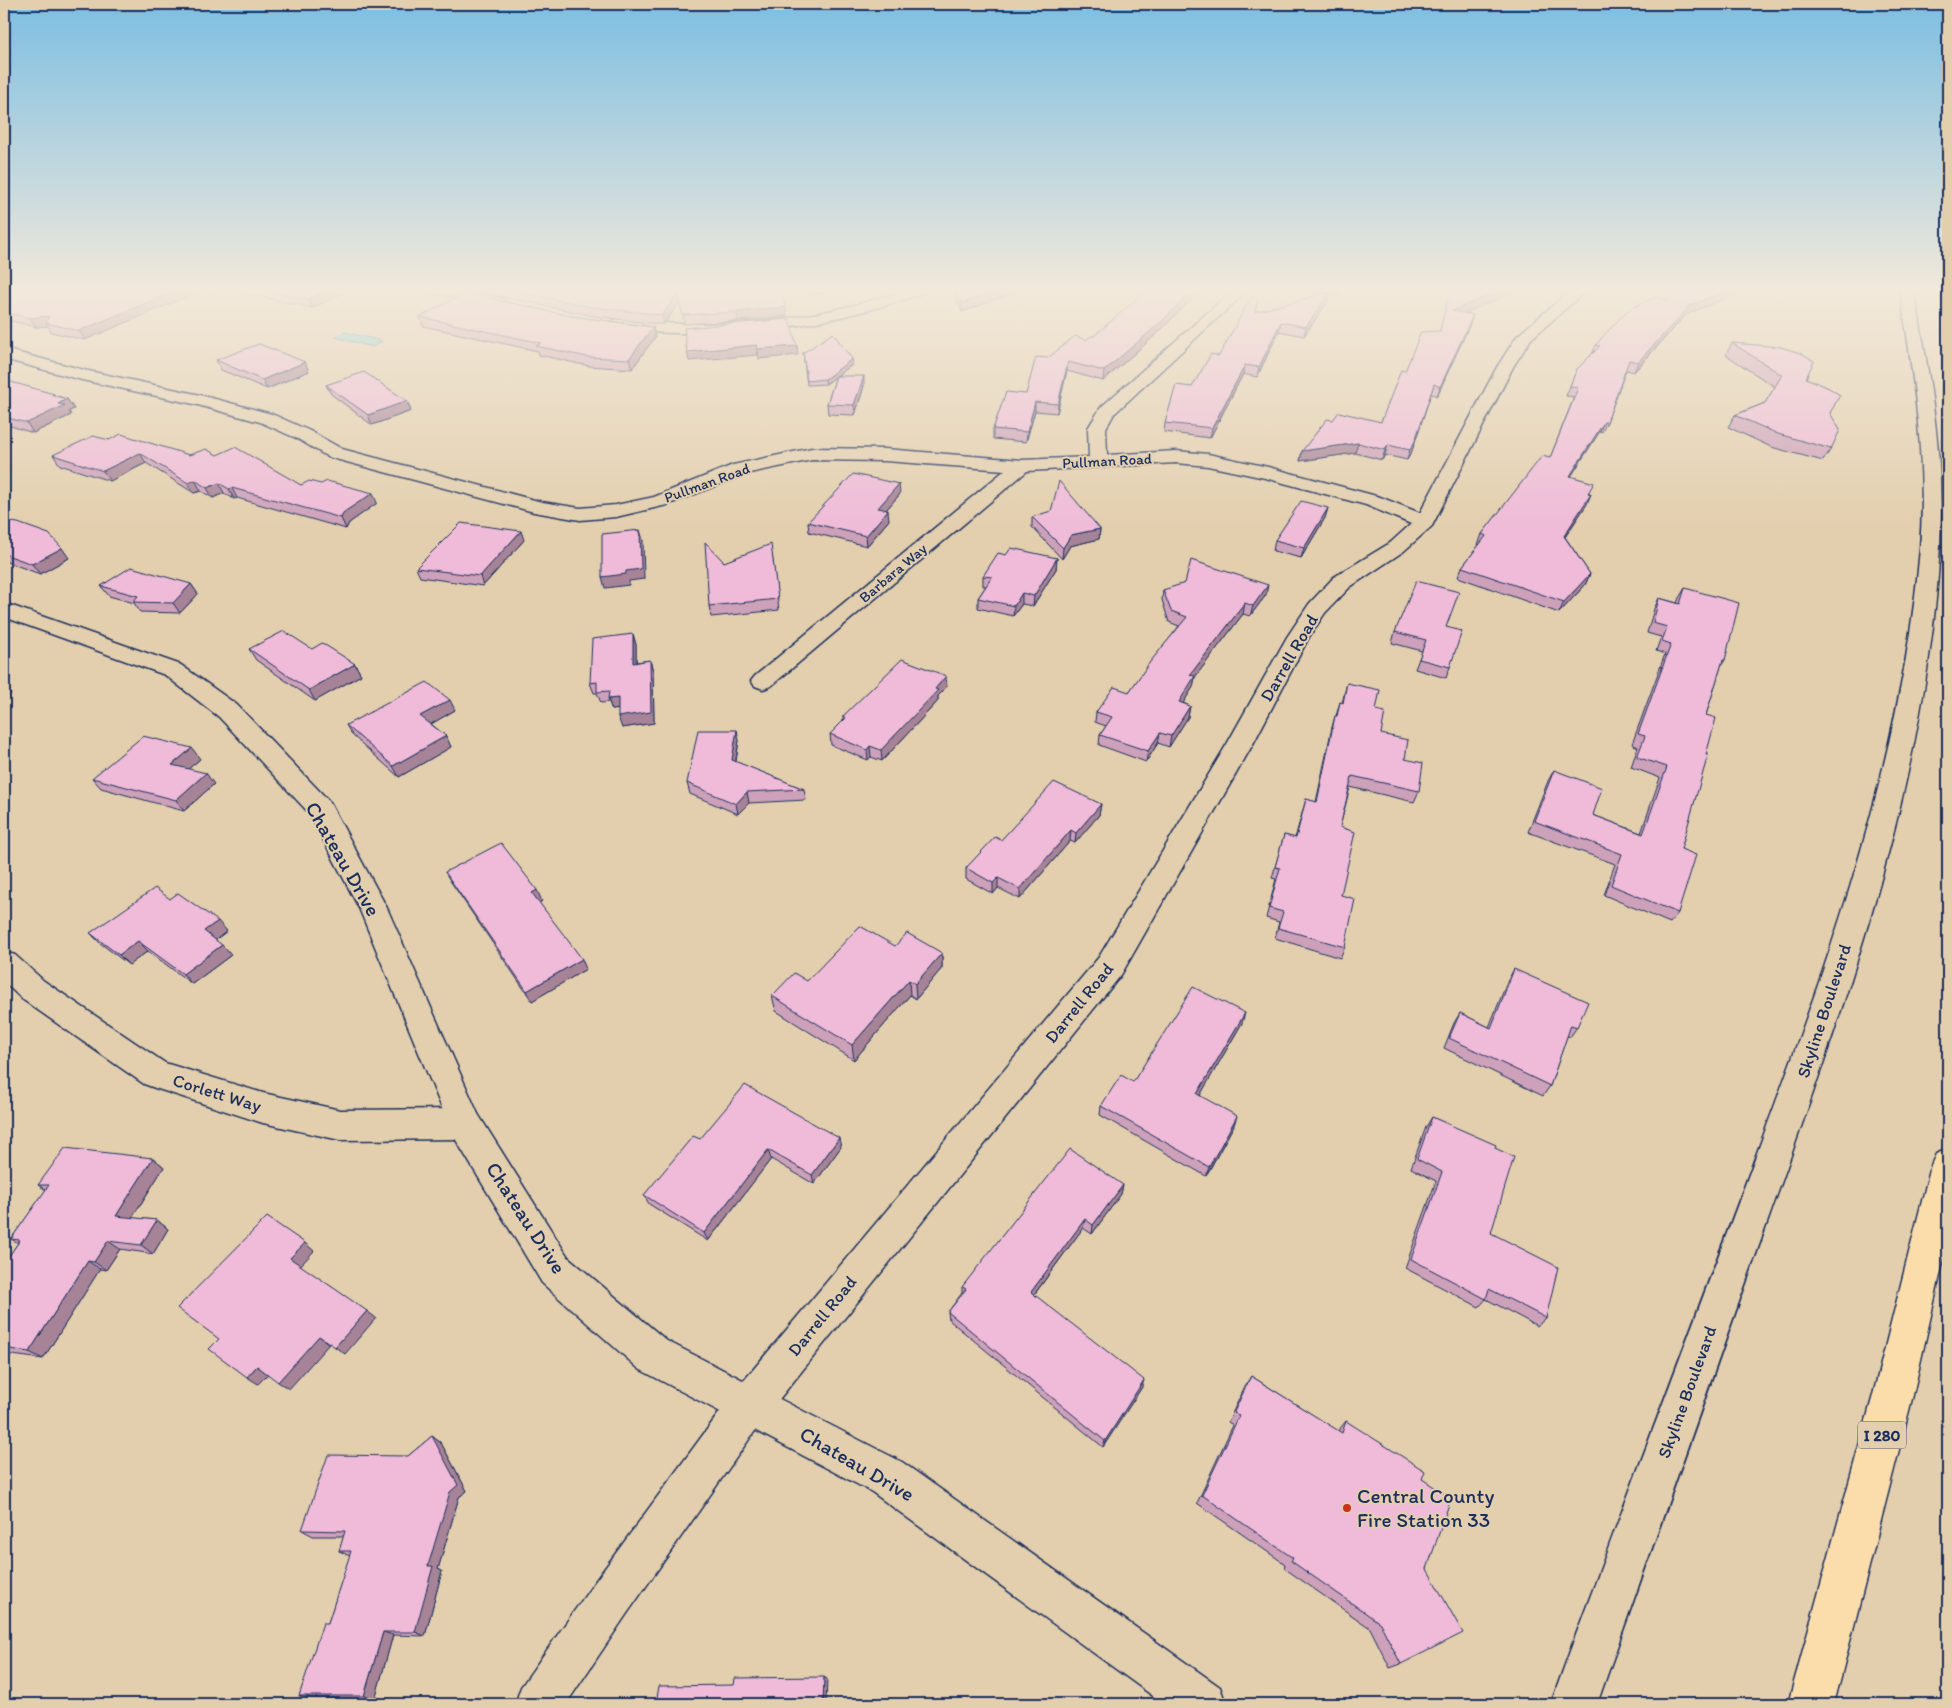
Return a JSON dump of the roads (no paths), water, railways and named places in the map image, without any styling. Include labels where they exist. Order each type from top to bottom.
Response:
[{"type":"highway","name":"I 280","points":[[1812,1704],[1893,1395],[1948,1165]]},
{"type":"street","name":"Pullman Road","points":[[59,369],[196,399],[266,418],[304,435],[335,453],[541,508],[580,514],[616,511],[660,501],[740,469],[812,454],[885,455],[1022,466],[1176,457],[1208,460],[1268,473],[1373,501],[1425,522]]},
{"type":"street","points":[[1098,462],[1097,428],[1107,411],[1154,369]]},
{"type":"street","name":"Darrell Road","points":[[538,1704],[610,1599],[750,1404],[1110,966],[1240,744],[1298,637],[1317,609],[1342,582],[1396,547],[1425,522],[1504,369]]},
{"type":"street","name":"Skyline Boulevard","points":[[1574,1704],[1822,1021],[1863,889],[1892,779],[1914,680],[1930,545],[1931,498],[1927,416],[1920,369]]},
{"type":"street","name":"Barbara Way","points":[[763,681],[1022,466]]},
{"type":"street","name":"Chateau Drive","points":[[4,610],[173,670],[228,711],[320,808],[373,908],[465,1124],[555,1270],[653,1355],[887,1477],[1203,1704]]},
{"type":"street","name":"Corlett Way","points":[[4,964],[33,990],[155,1074],[263,1108],[340,1125],[465,1124]]},
{"type":"place","name":"Central County Fire Station 33","points":[[1347,1508]]}]
